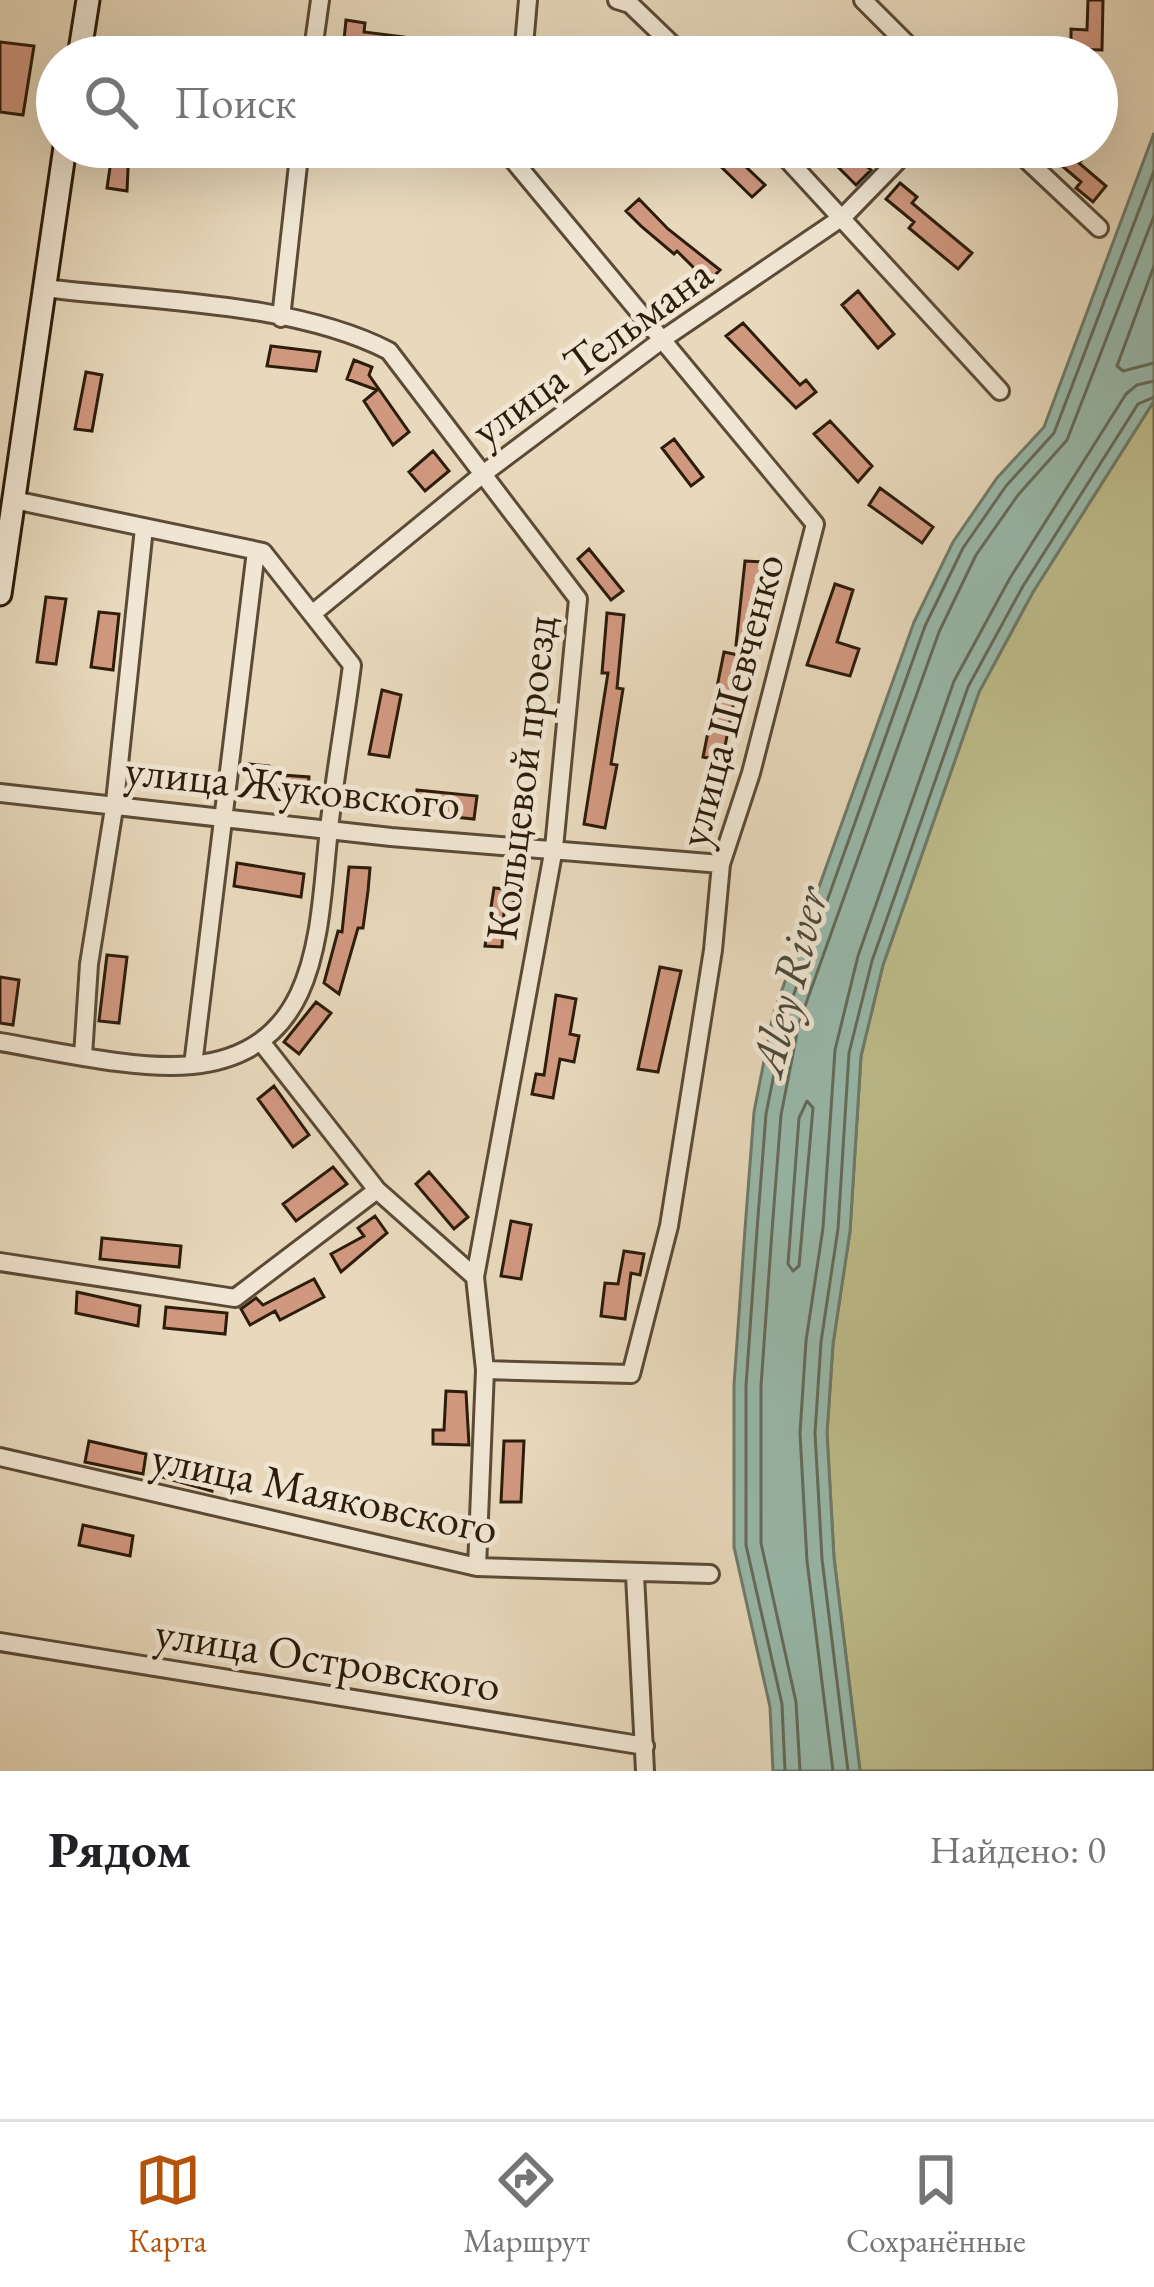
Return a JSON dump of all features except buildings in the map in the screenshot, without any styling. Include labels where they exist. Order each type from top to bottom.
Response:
[{"type":"street","points":[[82,36],[88,0]]},
{"type":"street","points":[[315,36],[320,0]]},
{"type":"street","points":[[525,36],[528,0]]},
{"type":"street","points":[[863,0],[899,36]]},
{"type":"street","points":[[626,1],[663,36]]},
{"type":"street","points":[[0,594],[62,168]]},
{"type":"street","points":[[281,318],[298,168]]},
{"type":"street","name":"улица Шевченко","points":[[485,1370],[632,1374],[669,1226],[713,950],[721,864],[751,772],[815,524],[520,168]]},
{"type":"street","points":[[797,168],[1000,391]]},
{"type":"street","name":"улица Тельмана","points":[[312,614],[483,474],[664,339],[844,215],[890,168]]},
{"type":"street","points":[[1036,168],[1100,228]]},
{"type":"street","name":"Кольцевой проезд","points":[[44,288],[281,318],[361,336],[389,351],[578,599],[554,848],[475,1277],[485,1370],[477,1567]]},
{"type":"street","points":[[0,1042],[83,1056],[193,1065],[262,1043],[309,982],[322,926],[329,831],[352,665],[256,551],[14,500]]},
{"type":"street","points":[[83,1056],[144,528]]},
{"type":"street","points":[[193,1065],[256,551]]},
{"type":"street","name":"улица Жуковского","points":[[0,794],[115,802],[329,831],[721,864]]},
{"type":"street","points":[[262,1043],[377,1190],[475,1277]]},
{"type":"street","points":[[0,1262],[235,1298],[377,1190]]},
{"type":"street","name":"улица Маяковского","points":[[0,1457],[477,1567],[710,1574]]},
{"type":"street","points":[[635,1575],[645,1771]]},
{"type":"street","name":"улица Островского","points":[[0,1642],[645,1746]]},
{"type":"shaded area","points":[[1154,401],[1154,1771],[860,1771],[834,1558],[827,1433],[833,1344],[850,1231],[861,1056],[883,965],[979,692],[1033,592]]},
{"type":"water","name":"Aley River","points":[[1154,133],[1154,401],[1033,592],[979,692],[883,965],[861,1056],[850,1231],[833,1344],[827,1433],[834,1558],[860,1771],[773,1771],[770,1707],[734,1547],[734,1385],[754,1112],[773,1015],[914,622],[953,542],[997,478],[1044,427]]}]
